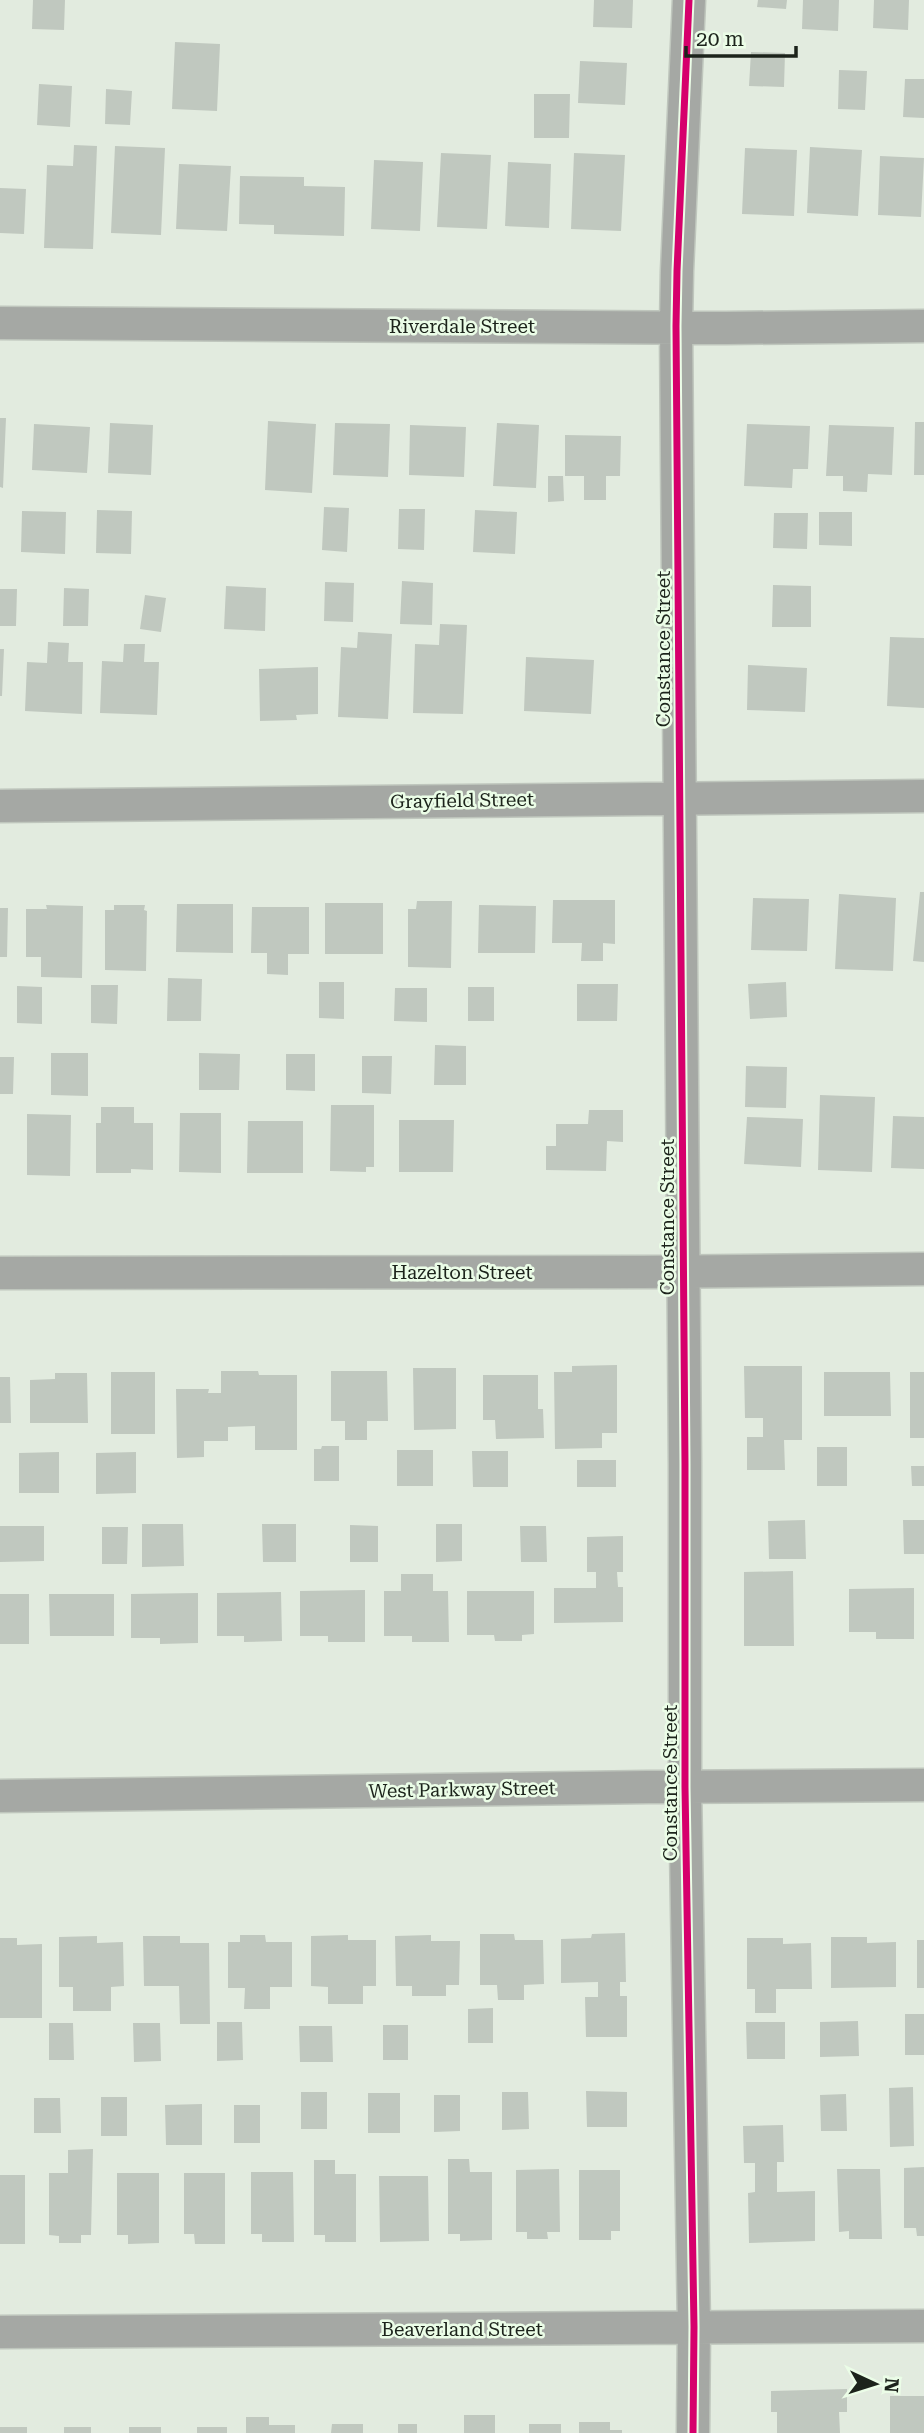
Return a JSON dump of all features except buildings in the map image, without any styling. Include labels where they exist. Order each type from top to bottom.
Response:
[{"type":"street","name":"Constance Street","points":[[689,0],[676,326],[684,1272],[685,1787],[694,2327],[693,2433]]},
{"type":"street","name":"Riverdale Street","points":[[0,323],[924,326]]},
{"type":"street","name":"Grayfield Street","points":[[0,806],[924,796]]},
{"type":"street","name":"Hazelton Street","points":[[0,1273],[924,1269]]},
{"type":"street","name":"West Parkway Street","points":[[0,1796],[924,1785]]},
{"type":"street","name":"Beaverland Street","points":[[0,2332],[924,2326]]},
{"type":"cycle path","points":[[689,0],[676,326],[685,1787],[694,2327],[693,2433]]}]
